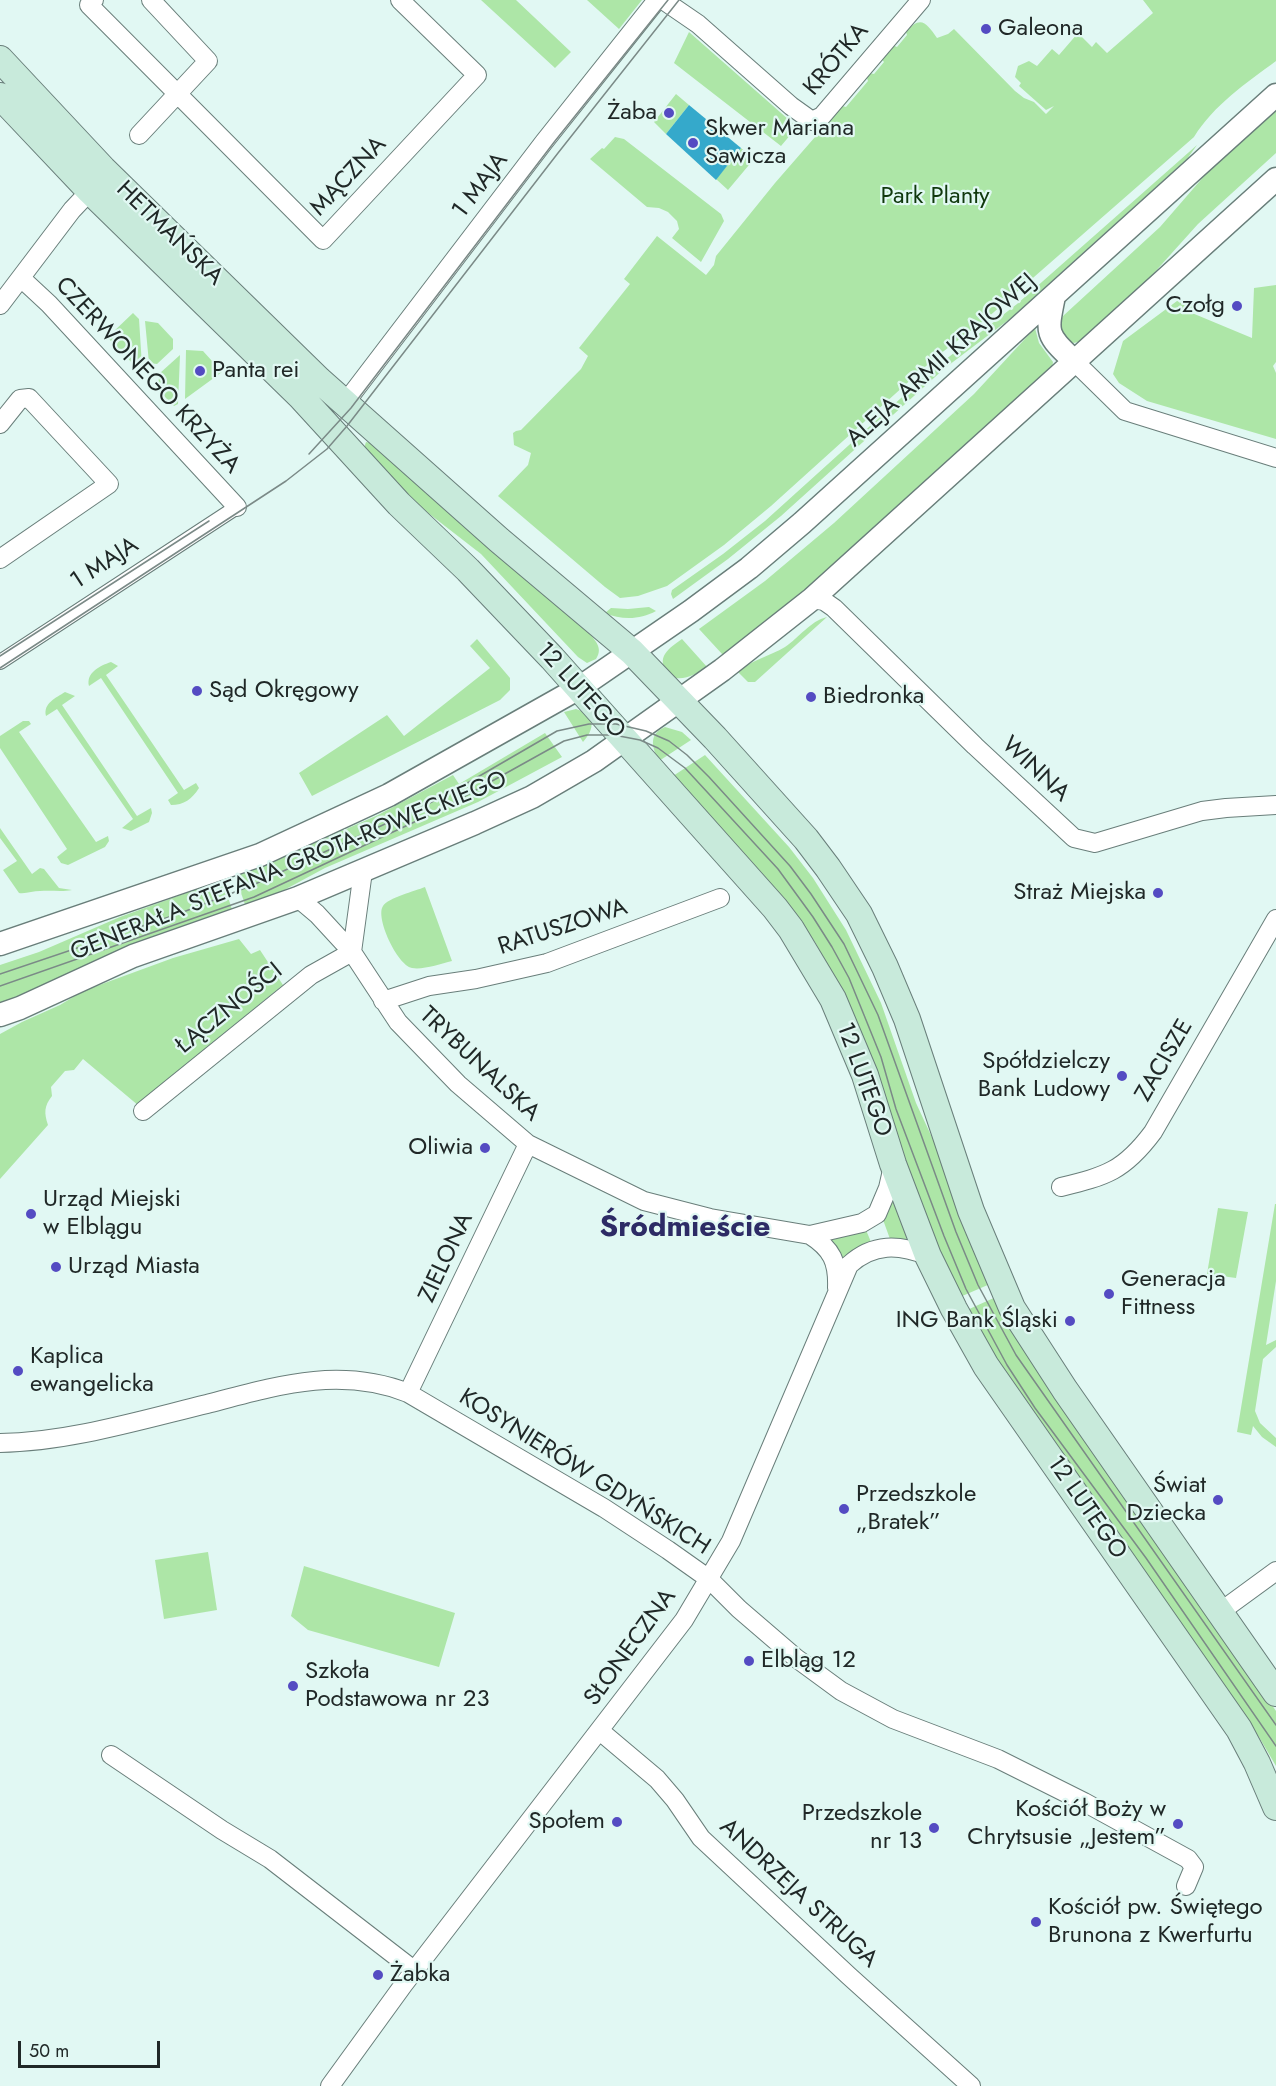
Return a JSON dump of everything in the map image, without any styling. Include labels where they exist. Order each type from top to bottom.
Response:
[{"type":"main road","name":"HETMAŃSKA","points":[[0,59],[103,170],[345,403]]},
{"type":"main road","name":"HETMAŃSKA","points":[[0,96],[90,191],[336,434]]},
{"type":"main road","name":"12 LUTEGO","points":[[345,403],[507,548],[632,652],[715,738],[806,839],[859,915],[873,940],[907,1019],[971,1210],[1001,1287],[1012,1308],[1065,1390],[1276,1693]]},
{"type":"main road","name":"12 LUTEGO","points":[[336,434],[399,504],[468,570],[579,688],[747,875],[791,929],[833,999],[851,1039],[865,1075],[893,1164],[928,1256],[954,1309],[986,1366],[1239,1729],[1276,1807]]},
{"type":"street","name":"MĄCZNA","points":[[94,0],[89,5],[323,240],[477,75],[400,0]]},
{"type":"street","points":[[139,135],[208,61],[151,0]]},
{"type":"street","name":"1 MAJA","points":[[345,403],[544,142],[657,0]]},
{"type":"street","name":"KRÓTKA","points":[[663,0],[698,24],[812,122],[822,116],[919,2]]},
{"type":"street","name":"ALEJA ARMII KRAJOWEJ","points":[[579,688],[678,620],[748,568],[802,523],[1276,95]]},
{"type":"street","points":[[678,700],[722,670],[812,599],[1276,179]]},
{"type":"street","points":[[0,305],[72,210],[90,191]]},
{"type":"street","name":"CZERWONEGO KRZYŻA","points":[[21,278],[49,304],[237,507]]},
{"type":"street","points":[[1054,296],[1049,333],[1055,343],[1125,411],[1276,458]]},
{"type":"street","points":[[0,424],[20,399],[29,398],[109,484],[0,559]]},
{"type":"street","name":"1 MAJA","points":[[0,662],[237,507]]},
{"type":"street","name":"WINNA","points":[[812,599],[828,603],[841,614],[975,746],[1074,838],[1095,843],[1202,811],[1276,806]]},
{"type":"street","name":"GENERAŁA STEFANA GROTA-ROWECKIEGO","points":[[0,944],[270,850],[389,795],[579,688]]},
{"type":"street","name":"GENERAŁA STEFANA GROTA-ROWECKIEGO","points":[[0,1015],[133,956],[298,898],[476,823],[583,768],[678,700]]},
{"type":"street","points":[[352,952],[363,871]]},
{"type":"street","name":"TRYBUNALSKA","points":[[298,898],[317,914],[352,952],[398,1022],[458,1084],[528,1144],[644,1201],[710,1218],[810,1235]]},
{"type":"street","name":"RATUSZOWA","points":[[383,1001],[429,986],[476,979],[547,963],[720,898]]},
{"type":"street","name":"ZACISZE","points":[[1061,1187],[1114,1171],[1136,1154],[1153,1132],[1276,919]]},
{"type":"street","name":"ŁĄCZNOŚCI","points":[[143,1111],[311,975],[352,952]]},
{"type":"street","name":"ZIELONA","points":[[408,1393],[528,1144]]},
{"type":"street","points":[[810,1235],[862,1224],[877,1214],[888,1188],[893,1164]]},
{"type":"street","points":[[810,1235],[826,1247],[835,1262],[836,1292]]},
{"type":"street","name":"SŁONECZNA","points":[[330,2086],[415,1971],[684,1620],[736,1530],[849,1265],[863,1254],[889,1246],[928,1256]]},
{"type":"street","name":"KOSYNIERÓW GDYŃSKICH","points":[[0,1443],[60,1437],[310,1381],[374,1382],[408,1393],[611,1513],[669,1550],[709,1579],[738,1609],[796,1658],[841,1691],[893,1719],[998,1759],[1084,1802],[1188,1859],[1194,1867],[1186,1886]]},
{"type":"street","points":[[1220,1612],[1276,1571]]},
{"type":"street","name":"ANDRZEJA STRUGA","points":[[600,1731],[657,1779],[675,1800],[701,1838],[971,2086]]},
{"type":"street","points":[[111,1755],[222,1830],[270,1859],[415,1971]]},
{"type":"green space","points":[[481,0],[516,0],[571,52],[555,68]]},
{"type":"green space","points":[[587,0],[642,0],[619,29]]},
{"type":"green space","name":"Park Planty","points":[[1143,0],[1276,0],[1276,61],[1231,95],[1202,125],[1194,137],[986,319],[936,357],[771,506],[724,545],[667,586],[638,596],[620,598],[498,496],[528,465],[531,453],[514,445],[513,433],[521,430],[581,369],[588,356],[579,348],[630,284],[624,279],[657,236],[706,275],[714,265],[716,256],[775,183],[842,106],[846,107],[868,81],[865,72],[874,74],[884,62],[879,56],[890,44],[897,47],[907,35],[906,32],[916,23],[927,25],[937,38],[954,29],[1015,91],[1034,102],[1046,114],[1054,106],[1046,110],[1019,86],[1021,83],[1015,77],[1018,66],[1029,61],[1037,66],[1052,49],[1059,55],[1078,33],[1092,47],[1096,42],[1107,53],[1153,13]]},
{"type":"green space","points":[[689,32],[797,127],[781,146],[674,63]]},
{"type":"green space","points":[[676,94],[689,105],[666,134],[654,122]]},
{"type":"green space","points":[[1276,109],[1276,153],[1198,224],[1144,284],[1081,341],[1074,343],[1065,340],[1059,324],[1063,316],[1160,227],[1212,167]]},
{"type":"green space","points":[[615,137],[624,139],[721,214],[724,221],[701,262],[672,238],[679,229],[677,221],[668,212],[659,208],[647,207],[590,159]]},
{"type":"green space","points":[[1197,145],[1187,159],[1011,318],[945,368],[781,516],[673,599],[672,590],[765,521],[932,370],[1017,304]]},
{"type":"green space","points":[[741,148],[754,159],[728,190],[716,179]]},
{"type":"green space","points":[[1276,285],[1276,362],[1273,366],[1276,373],[1276,439],[1147,401],[1119,383],[1113,374],[1123,341],[1177,301],[1193,303],[1192,313],[1252,338],[1254,288]]},
{"type":"green space","points":[[133,313],[139,319],[142,366],[137,368],[109,339],[112,333]]},
{"type":"green space","points":[[145,321],[158,323],[173,339],[173,349],[157,364],[149,363]]},
{"type":"green space","points":[[1035,328],[1039,343],[1053,362],[1052,368],[788,606],[723,655],[699,629],[765,581],[834,523],[974,394]]},
{"type":"green space","points":[[186,350],[203,351],[222,372],[185,399]]},
{"type":"green space","points":[[180,355],[178,404],[174,406],[157,389],[160,373]]},
{"type":"green space","points":[[366,442],[371,443],[587,630],[599,647],[596,659],[587,663],[578,657],[481,554],[414,502],[364,448]]},
{"type":"green space","points":[[649,607],[656,611],[637,617],[624,618],[605,613],[611,608]]},
{"type":"green space","points":[[827,617],[755,682],[748,682],[738,672],[749,664],[785,647],[810,626]]},
{"type":"green space","points":[[477,639],[510,678],[510,690],[500,700],[312,796],[299,773],[387,715],[404,736],[490,668],[470,646]]},
{"type":"green space","points":[[682,639],[708,668],[688,677],[676,678],[664,668],[663,658],[668,650]]},
{"type":"green space","points":[[111,662],[118,666],[106,675],[184,790],[196,783],[199,788],[184,803],[171,805],[168,800],[178,793],[101,678],[89,686],[91,674]]},
{"type":"green space","points":[[65,692],[75,696],[62,705],[137,816],[151,808],[149,822],[131,831],[122,828],[133,819],[57,709],[46,716],[48,704]]},
{"type":"green space","points":[[576,709],[587,715],[592,723],[590,732],[583,742],[564,712]]},
{"type":"green space","points":[[23,721],[29,721],[31,724],[19,732],[96,842],[108,836],[109,841],[105,847],[68,865],[61,863],[57,857],[67,849],[0,748],[0,736]]},
{"type":"green space","points":[[665,727],[682,732],[691,740],[659,761],[653,742],[656,733]]},
{"type":"green space","points":[[545,733],[562,757],[478,802],[325,868],[247,910],[235,876],[378,815],[453,775],[459,784]]},
{"type":"green space","points":[[705,755],[789,847],[813,878],[846,930],[881,1003],[916,1103],[943,1161],[990,1284],[960,1297],[928,1227],[871,1058],[836,980],[815,942],[782,896],[673,776]]},
{"type":"green space","points":[[0,828],[32,874],[40,868],[44,869],[59,888],[72,890],[19,893],[3,870],[17,861],[0,838]]},
{"type":"green space","points":[[222,880],[234,915],[0,1005],[0,965],[39,952],[120,917]]},
{"type":"green space","points":[[425,887],[452,961],[412,968],[400,959],[394,950],[385,930],[381,912],[383,906],[390,900]]},
{"type":"green space","points":[[239,939],[251,954],[260,950],[283,985],[150,1094],[139,1106],[83,1059],[74,1070],[65,1071],[51,1087],[52,1096],[47,1103],[46,1110],[48,1125],[0,1179],[0,1034],[60,1005],[83,991],[173,958]]},
{"type":"green space","points":[[892,1202],[895,1204],[907,1237],[906,1241],[890,1239],[882,1217]]},
{"type":"green space","points":[[1275,1204],[1276,1281],[1266,1345],[1276,1340],[1276,1347],[1263,1359],[1255,1411],[1260,1423],[1276,1438],[1276,1447],[1262,1437],[1253,1426],[1251,1435],[1237,1432]]},
{"type":"green space","points":[[1218,1208],[1248,1212],[1236,1278],[1207,1274]]},
{"type":"green space","points":[[866,1230],[871,1242],[843,1259],[831,1239]]},
{"type":"green space","points":[[996,1297],[1276,1711],[1276,1766],[1259,1737],[987,1345],[967,1310]]},
{"type":"green space","points":[[208,1552],[217,1610],[164,1619],[155,1560]]},
{"type":"green space","points":[[304,1566],[455,1613],[439,1667],[308,1630],[291,1616]]},
{"type":"water","points":[[689,105],[741,148],[716,180],[666,134]]},
{"type":"tram line","points":[[309,454],[351,408],[555,141],[668,0]]},
{"type":"tram line","points":[[0,668],[286,481],[327,449],[679,0]]},
{"type":"tram line","points":[[0,656],[209,521]]},
{"type":"tram line","points":[[0,974],[178,914],[253,885],[424,806],[557,731],[589,724],[616,724],[646,731],[669,741],[709,777],[790,866],[844,944],[878,1015],[956,1232],[978,1285],[1016,1355],[1276,1725]]},
{"type":"tram line","points":[[0,986],[254,897],[440,810],[564,741],[587,735],[614,735],[640,740],[658,748],[685,768],[778,869],[832,947],[849,978],[881,1057],[896,1109],[966,1289],[1007,1365],[1035,1408],[1146,1558],[1276,1746]]},
{"type":"place","name":"Galeona","points":[[986,29]]},
{"type":"place","name":"Żaba","points":[[669,113]]},
{"type":"place","name":"Skwer Mariana Sawicza","points":[[693,143]]},
{"type":"place","name":"Czołg","points":[[1237,306]]},
{"type":"place","name":"Panta rei","points":[[200,371]]},
{"type":"place","name":"Sąd Okręgowy","points":[[197,691]]},
{"type":"place","name":"Biedronka","points":[[811,697]]},
{"type":"place","name":"Straż Miejska","points":[[1158,893]]},
{"type":"place","name":"Spółdzielczy Bank Ludowy","points":[[1122,1076]]},
{"type":"place","name":"Oliwia","points":[[485,1148]]},
{"type":"place","name":"Urząd Miejski w Elblągu","points":[[31,1214]]},
{"type":"place","name":"Urząd Miasta","points":[[56,1267]]},
{"type":"place","name":"Generacja Fittness","points":[[1109,1294]]},
{"type":"place","name":"ING Bank Śląski","points":[[1070,1321]]},
{"type":"place","name":"Kaplica ewangelicka","points":[[18,1371]]},
{"type":"place","name":"Świat Dziecka","points":[[1218,1500]]},
{"type":"place","name":"Przedszkole „Bratek”","points":[[844,1509]]},
{"type":"place","name":"Elbląg 12","points":[[749,1661]]},
{"type":"place","name":"Szkoła Podstawowa nr 23","points":[[293,1686]]},
{"type":"place","name":"Społem","points":[[617,1822]]},
{"type":"place","name":"Kościół Boży w Chrytsusie „Jestem”","points":[[1178,1824]]},
{"type":"place","name":"Przedszkole nr 13","points":[[934,1828]]},
{"type":"place","name":"Kościół pw. Świętego Brunona z Kwerfurtu","points":[[1036,1922]]},
{"type":"place","name":"Żabka","points":[[378,1975]]},
{"type":"district","name":"Śródmieście","points":[[685,1229]]}]
